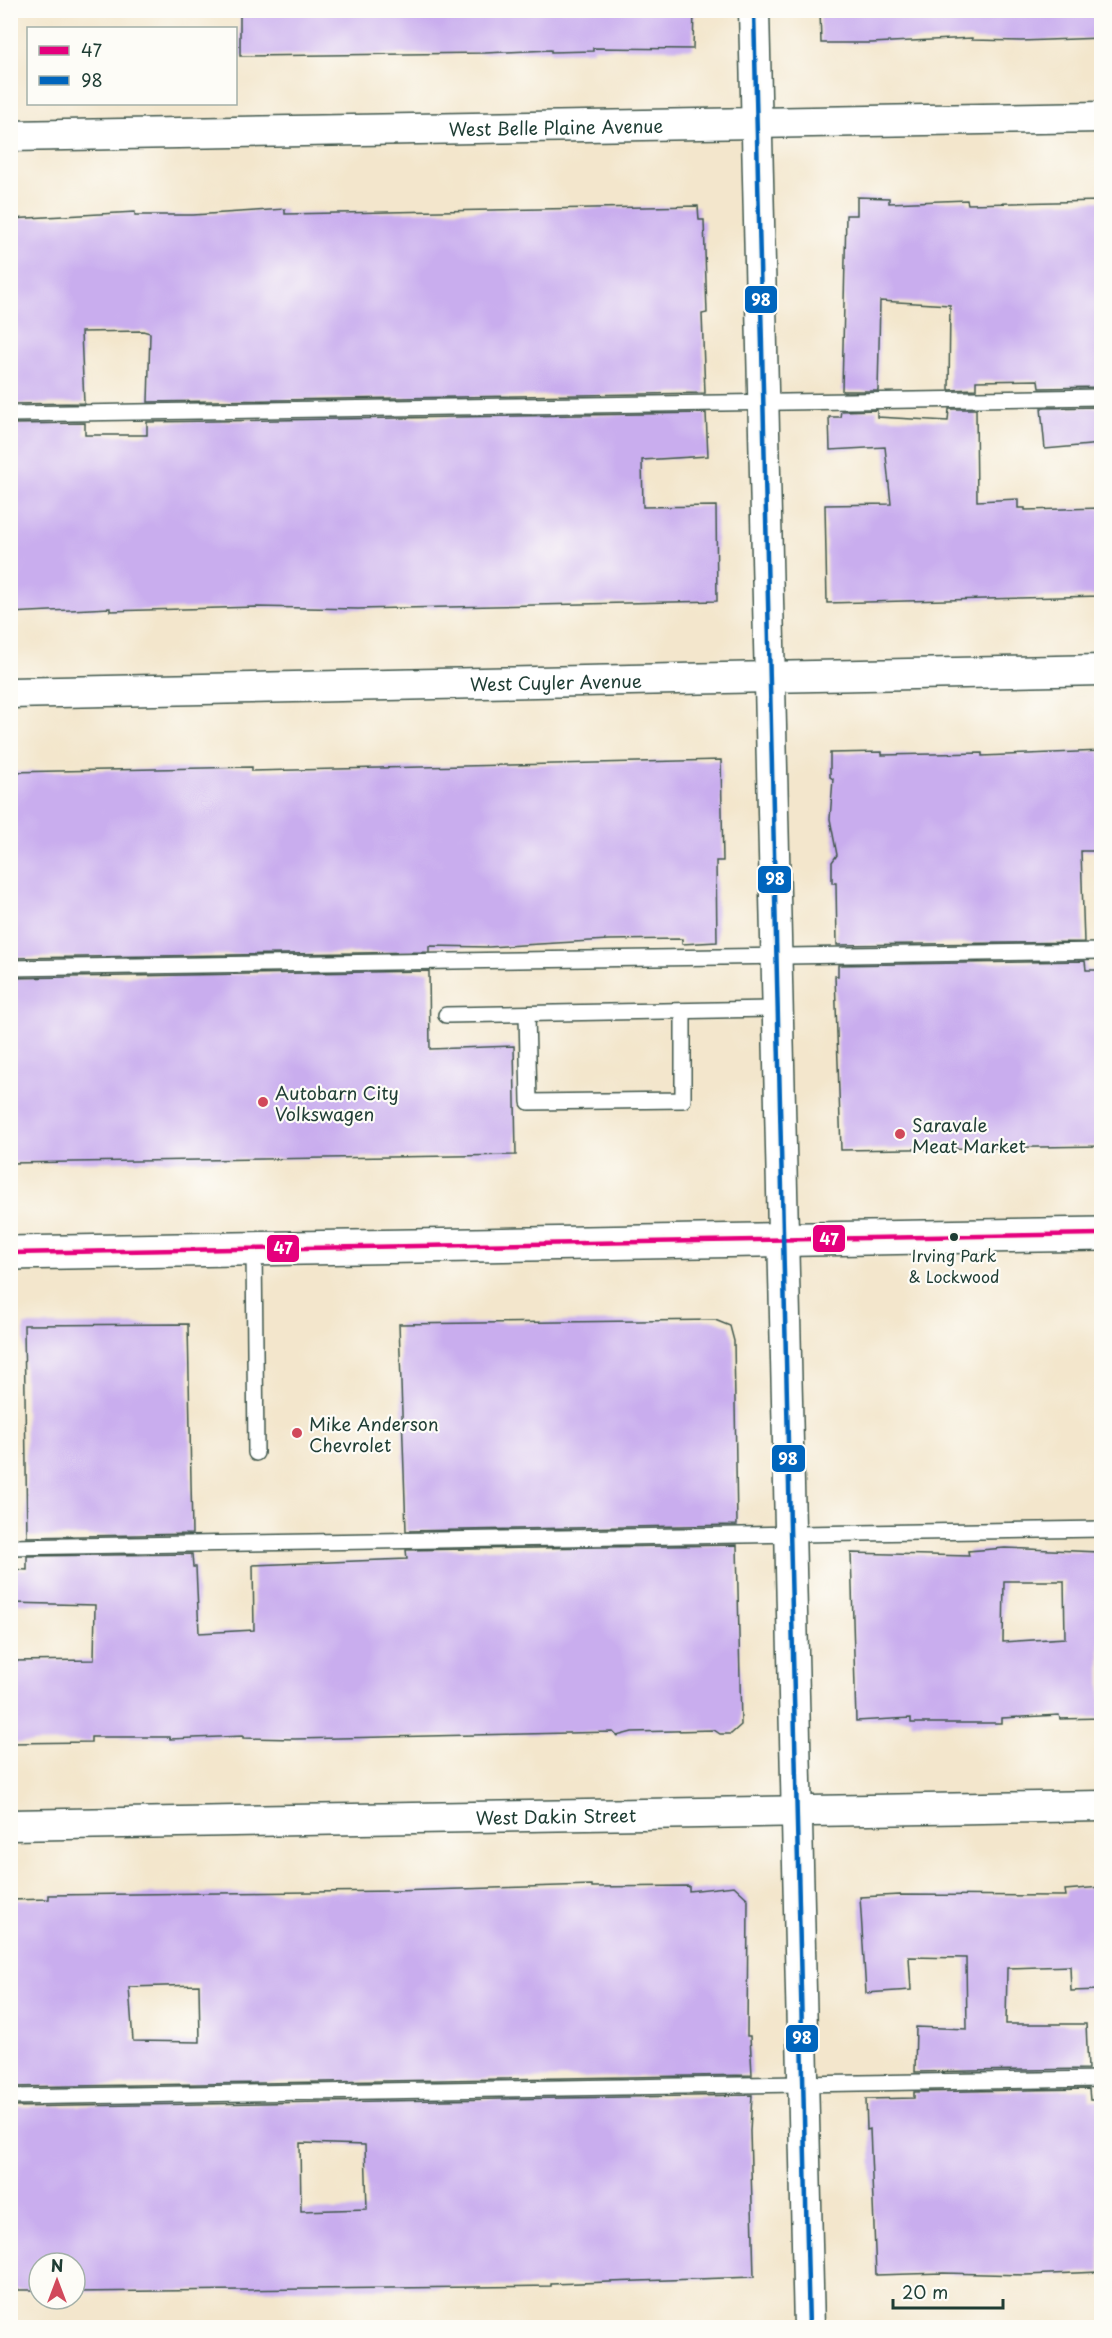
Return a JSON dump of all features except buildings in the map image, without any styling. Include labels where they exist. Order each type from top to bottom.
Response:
[{"type":"main road","points":[[10,1253],[1101,1234]]},
{"type":"street","points":[[754,10],[809,2328]]},
{"type":"street","name":"West Belle Plaine Avenue","points":[[10,136],[1101,117]]},
{"type":"street","name":"West Cuyler Avenue","points":[[10,693],[1101,670]]},
{"type":"street","name":"West Dakin Street","points":[[10,1825],[1101,1806]]},
{"type":"lane","points":[[10,414],[1101,397]]},
{"type":"lane","points":[[10,968],[1101,951]]},
{"type":"lane","points":[[446,1015],[777,1009]]},
{"type":"lane","points":[[527,1014],[529,1102],[682,1100],[683,1011]]},
{"type":"lane","points":[[254,1249],[256,1453]]},
{"type":"lane","points":[[10,1547],[1101,1529]]},
{"type":"lane","points":[[10,2097],[1101,2079]]},
{"type":"transit line","name":"98","points":[[754,10],[809,2328]]},
{"type":"transit line","name":"47","points":[[10,1253],[1102,1234]]},
{"type":"place","name":"Autobarn City Volkswagen","points":[[263,1102]]},
{"type":"place","name":"Saravale Meat Market","points":[[900,1134]]},
{"type":"place","name":"Irving Park & Lockwood","points":[[954,1237]]},
{"type":"place","name":"Mike Anderson Chevrolet","points":[[297,1433]]}]
